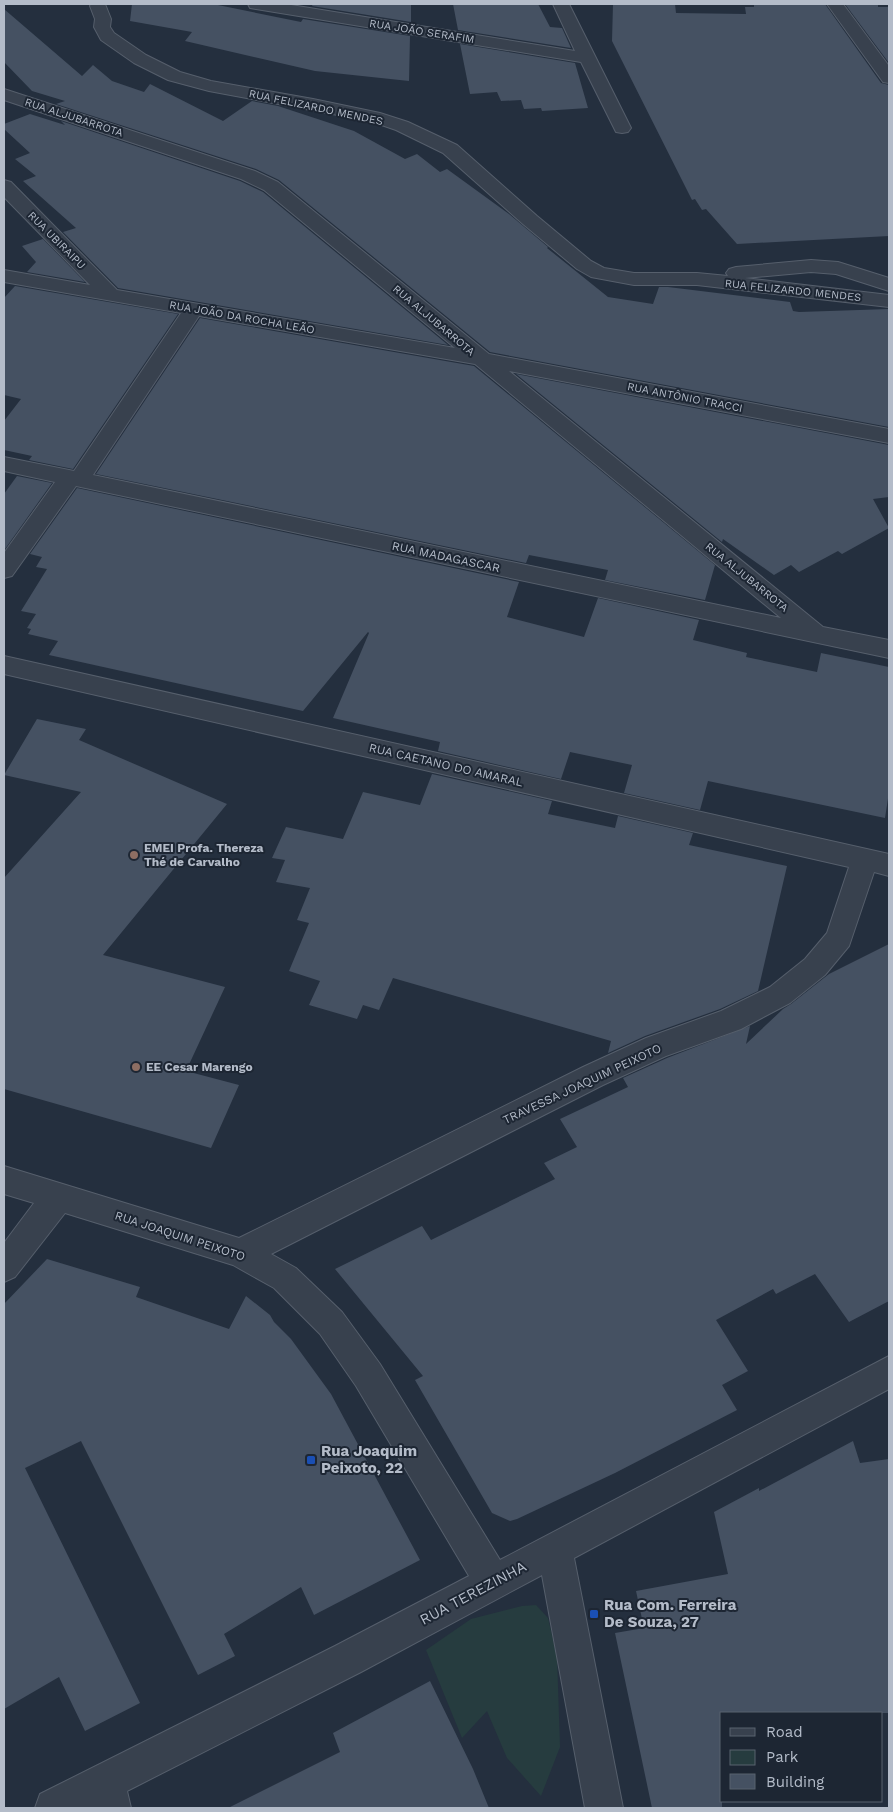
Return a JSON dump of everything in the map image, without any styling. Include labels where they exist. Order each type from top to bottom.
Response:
[{"type":"street","name":"RUA JOÃO SERAFIM","points":[[256,4],[588,58]]},
{"type":"street","points":[[561,4],[622,128]]},
{"type":"street","points":[[835,4],[889,78]]},
{"type":"street","name":"RUA FELIZARDO MENDES","points":[[98,6],[103,19],[102,28],[108,36],[140,59],[174,76],[209,86],[313,104],[374,117],[410,130],[450,149],[530,220],[584,265],[598,273],[634,280],[697,279],[889,301]]},
{"type":"street","name":"RUA ALJUBARROTA","points":[[4,94],[248,175],[265,183],[816,634]]},
{"type":"street","name":"RUA UBIRAIPU","points":[[4,186],[110,294]]},
{"type":"street","name":"RUA FELIZARDO MENDES","points":[[697,279],[811,266],[838,268],[889,285]]},
{"type":"street","name":"RUA JOÃO DA ROCHA LEÃO","points":[[4,276],[481,359]]},
{"type":"street","points":[[4,570],[74,479],[194,308]]},
{"type":"street","name":"RUA ANTÔNIO TRACCI","points":[[481,359],[889,436]]},
{"type":"street","name":"RUA MADAGASCAR","points":[[4,464],[889,649]]},
{"type":"street","name":"RUA CAETANO DO AMARAL","points":[[4,665],[877,863]]},
{"type":"street","name":"TRAVESSA JOAQUIM PEIXOTO","points":[[241,1254],[593,1076],[656,1047],[731,1020],[780,994],[815,967],[839,938],[877,863]]},
{"type":"street","name":"RUA JOAQUIM PEIXOTO","points":[[4,1180],[241,1254],[285,1278],[331,1323],[368,1375],[493,1582]]},
{"type":"street","points":[[4,1267],[58,1197]]},
{"type":"street","name":"RUA TEREZINHA","points":[[54,1808],[109,1795],[348,1659],[889,1372]]},
{"type":"street","points":[[555,1549],[604,1808]]},
{"type":"green space","points":[[536,1605],[548,1618],[557,1657],[560,1747],[541,1796],[507,1758],[487,1711],[462,1738],[426,1650],[471,1619],[522,1606]]},
{"type":"building","points":[[132,4],[213,4],[301,22],[303,19],[410,36],[409,81],[315,71],[185,41],[192,32],[130,21]]},
{"type":"building","points":[[313,4],[411,4],[411,22],[312,6]]},
{"type":"building","points":[[453,4],[538,4],[550,27],[562,28],[571,48],[458,30]]},
{"type":"building","points":[[613,4],[675,4],[676,13],[746,14],[745,7],[754,7],[754,4],[825,4],[881,83],[889,85],[889,236],[737,244],[706,209],[702,210],[695,199],[692,200],[612,41]]},
{"type":"building","points":[[845,4],[878,4],[878,7],[889,7],[889,63]]},
{"type":"building","points":[[4,9],[82,76],[93,65],[112,81],[144,92],[150,84],[223,121],[252,101],[278,106],[354,131],[405,159],[417,154],[440,172],[447,169],[509,214],[547,248],[608,297],[653,304],[659,287],[668,287],[790,302],[793,311],[799,312],[889,309],[889,427],[490,352],[279,180],[256,169],[56,104],[65,101],[32,91],[4,62]]},
{"type":"building","points":[[460,44],[575,63],[588,108],[542,111],[541,108],[524,109],[521,100],[501,101],[497,92],[470,94]]},
{"type":"building","points":[[30,114],[65,125],[61,121],[240,181],[263,192],[448,345],[118,288],[63,232],[76,228],[23,181],[36,176],[15,159],[30,153],[4,129],[4,124]]},
{"type":"building","points":[[43,239],[85,282],[27,272],[36,262],[22,246]]},
{"type":"building","points":[[15,286],[178,314],[73,469],[29,460],[32,456],[4,450],[4,421],[21,399],[4,395],[4,298]]},
{"type":"building","points":[[200,318],[474,366],[715,565],[705,600],[605,580],[608,570],[529,555],[526,563],[96,474]]},
{"type":"building","points":[[516,374],[889,445],[889,497],[873,499],[889,528],[842,554],[838,551],[799,572],[791,565],[774,575],[723,539],[722,542]]},
{"type":"building","points":[[17,476],[52,483],[5,549],[4,494]]},
{"type":"building","points":[[77,488],[519,582],[507,617],[584,637],[598,598],[699,620],[693,640],[747,653],[746,657],[817,672],[821,653],[889,667],[889,792],[885,818],[708,781],[700,810],[624,793],[632,765],[570,752],[561,779],[438,751],[440,742],[333,718],[368,632],[303,711],[49,655],[58,641],[28,634],[31,629],[27,628],[36,614],[21,611],[47,569],[36,567],[42,557],[30,554]]},
{"type":"building","points":[[37,719],[86,729],[79,740],[227,804],[103,955],[225,987],[186,1071],[239,1085],[211,1148],[4,1089],[4,878],[81,792],[4,775]]},
{"type":"building","points":[[432,774],[552,801],[548,814],[615,828],[618,816],[693,833],[689,845],[787,866],[758,991],[720,1009],[645,1036],[608,1053],[611,1041],[393,978],[379,1010],[363,1005],[357,1019],[309,1005],[320,981],[289,971],[309,923],[297,920],[310,888],[276,882],[285,860],[272,858],[286,827],[343,839],[363,792],[420,805]]},
{"type":"building","points":[[889,944],[889,1301],[849,1322],[815,1274],[776,1294],[773,1289],[716,1320],[748,1371],[722,1385],[737,1410],[615,1473],[517,1519],[510,1521],[492,1513],[415,1380],[423,1376],[335,1269],[422,1226],[431,1240],[555,1179],[544,1163],[577,1147],[560,1119],[628,1087],[623,1078],[667,1058],[750,1026],[746,1044],[783,1009],[829,974]]},
{"type":"building","points":[[47,1259],[140,1287],[136,1297],[229,1329],[246,1296],[270,1315],[274,1322],[291,1339],[331,1394],[420,1560],[314,1615],[301,1587],[224,1634],[235,1656],[198,1675],[81,1441],[25,1468],[140,1703],[85,1731],[59,1677],[4,1709],[4,1304]]},
{"type":"building","points":[[853,1441],[860,1463],[889,1459],[889,1713],[720,1712],[720,1802],[722,1802],[722,1808],[652,1808],[615,1633],[644,1628],[636,1591],[728,1574],[714,1512],[759,1488],[759,1491]]},
{"type":"building","points":[[430,1681],[473,1769],[489,1808],[228,1808],[340,1752],[333,1733]]},
{"type":"place","name":"EMEI Profa. Thereza Thé de Carvalho","points":[[134,855]]},
{"type":"place","name":"EE Cesar Marengo","points":[[136,1067]]},
{"type":"place","name":"Rua Joaquim Peixoto, 22","points":[[311,1460]]},
{"type":"place","name":"Rua Com. Ferreira De Souza, 27","points":[[594,1614]]}]
